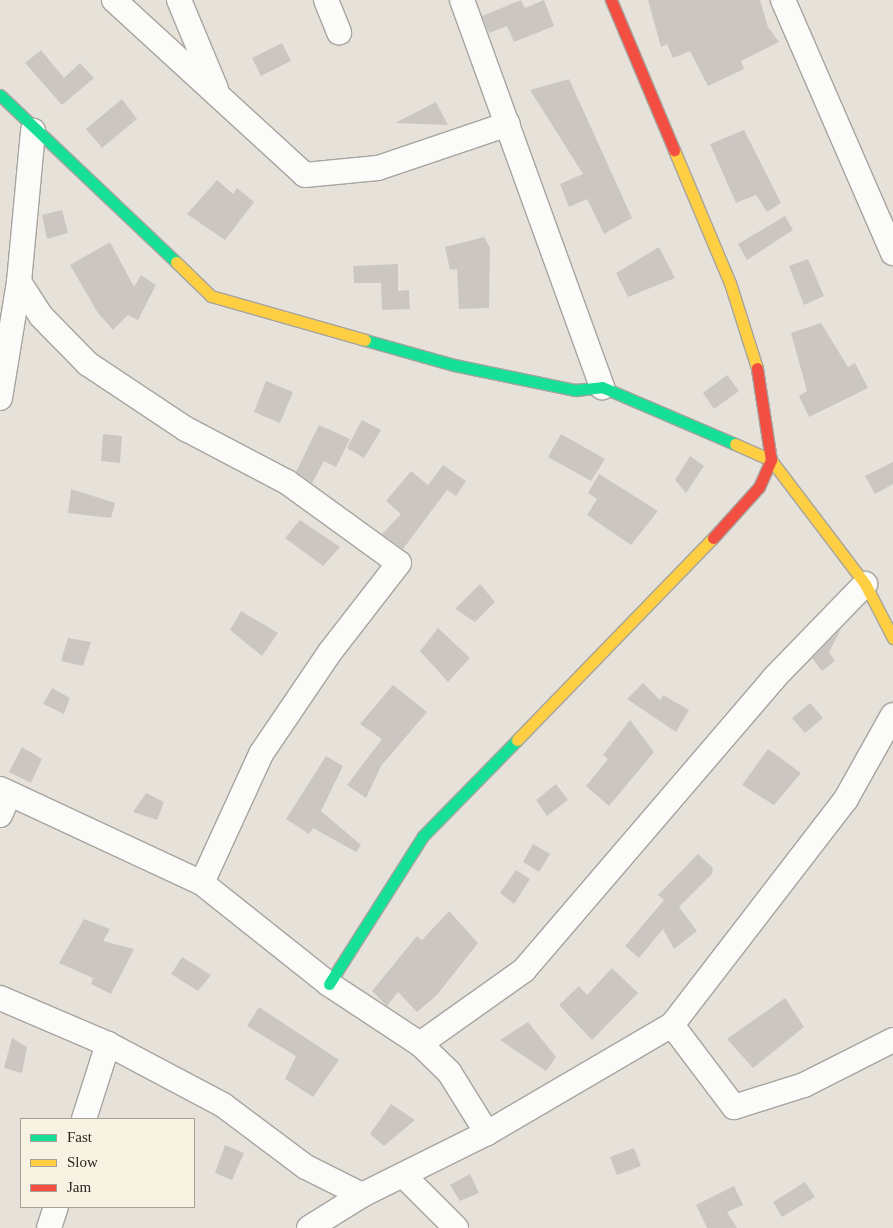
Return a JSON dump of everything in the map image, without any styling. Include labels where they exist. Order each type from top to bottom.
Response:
[{"type":"street","points":[[114,0],[158,44],[216,91],[305,175],[378,168],[508,124]]},
{"type":"street","points":[[179,0],[216,91]]},
{"type":"street","points":[[326,0],[339,32]]},
{"type":"street","points":[[462,0],[602,387]]},
{"type":"street","points":[[611,0],[730,283],[755,357],[771,460],[865,584],[893,638]]},
{"type":"street","points":[[783,0],[893,253]]},
{"type":"street","points":[[0,95],[34,131],[211,296],[454,365],[575,390],[602,387],[771,460]]},
{"type":"street","points":[[0,398],[19,282],[34,131]]},
{"type":"street","points":[[19,282],[41,316],[88,364],[186,429],[286,482],[399,563],[261,754],[202,883]]},
{"type":"street","points":[[329,984],[423,836],[722,529],[759,487],[771,460]]},
{"type":"street","points":[[420,1044],[524,970],[774,678],[865,584]]},
{"type":"street","points":[[309,1228],[362,1195],[487,1133],[672,1025],[846,799],[893,715]]},
{"type":"street","points":[[3,799],[202,883],[329,984],[420,1044],[449,1072],[487,1133]]},
{"type":"street","points":[[0,998],[108,1044],[223,1105],[306,1166],[362,1195]]},
{"type":"street","points":[[672,1025],[734,1106],[804,1085],[893,1040]]},
{"type":"street","points":[[84,1118],[108,1044]]},
{"type":"street","points":[[404,1175],[456,1228]]},
{"type":"street","points":[[49,1228],[56,1208]]},
{"type":"building","points":[[521,0],[525,8],[544,0],[554,26],[514,42],[507,26],[489,33],[482,16]]},
{"type":"building","points":[[648,0],[760,0],[768,27],[779,42],[741,61],[744,69],[708,86],[690,51],[673,58],[667,44],[661,47]]},
{"type":"building","points":[[282,43],[291,61],[261,76],[252,58]]},
{"type":"building","points":[[41,50],[64,78],[80,63],[94,78],[62,105],[25,63]]},
{"type":"building","points":[[569,79],[632,218],[604,234],[587,199],[569,207],[560,184],[583,174],[530,90]]},
{"type":"building","points":[[122,99],[137,119],[102,148],[86,129]]},
{"type":"building","points":[[436,102],[448,125],[395,123]]},
{"type":"building","points":[[744,130],[781,203],[767,212],[756,195],[736,203],[710,144]]},
{"type":"building","points":[[217,180],[233,194],[237,188],[254,202],[225,240],[187,214]]},
{"type":"building","points":[[62,210],[68,233],[47,239],[42,215]]},
{"type":"building","points":[[785,216],[793,230],[747,260],[738,244]]},
{"type":"building","points":[[484,237],[490,248],[489,308],[459,309],[457,269],[450,270],[445,247]]},
{"type":"building","points":[[110,242],[134,287],[141,275],[156,285],[138,320],[128,315],[113,330],[98,313],[70,265]]},
{"type":"building","points":[[659,247],[675,278],[628,297],[616,273]]},
{"type":"building","points":[[808,259],[824,296],[804,305],[789,266]]},
{"type":"building","points":[[398,264],[398,291],[409,290],[410,309],[382,310],[381,283],[354,283],[353,266]]},
{"type":"building","points":[[821,323],[848,367],[855,363],[868,388],[809,417],[799,396],[807,391],[791,333]]},
{"type":"building","points":[[727,375],[739,391],[714,409],[703,393]]},
{"type":"building","points":[[266,381],[293,392],[280,423],[254,412]]},
{"type":"building","points":[[362,420],[381,430],[364,458],[347,448]]},
{"type":"building","points":[[319,425],[350,439],[336,467],[324,461],[312,483],[296,472]]},
{"type":"building","points":[[103,434],[122,436],[120,463],[101,461]]},
{"type":"building","points":[[561,434],[605,459],[591,481],[548,457]]},
{"type":"building","points":[[690,456],[704,466],[686,493],[675,480]]},
{"type":"building","points":[[893,462],[893,484],[875,494],[865,476]]},
{"type":"building","points":[[443,465],[466,481],[456,496],[447,490],[403,549],[382,534],[401,514],[386,501],[411,471],[428,485]]},
{"type":"building","points":[[599,474],[658,511],[631,545],[587,515],[597,499],[588,493]]},
{"type":"building","points":[[71,489],[115,503],[111,518],[68,513]]},
{"type":"building","points":[[300,520],[340,547],[323,566],[285,538]]},
{"type":"building","points":[[480,584],[495,602],[475,622],[455,609]]},
{"type":"building","points":[[241,611],[278,633],[262,656],[230,630]]},
{"type":"building","points":[[438,628],[470,658],[448,682],[420,651]]},
{"type":"building","points":[[841,629],[829,652],[835,661],[822,671],[812,658]]},
{"type":"building","points":[[68,638],[91,642],[83,666],[61,661]]},
{"type":"building","points":[[643,683],[660,700],[663,695],[689,710],[676,732],[627,699]]},
{"type":"building","points":[[393,685],[427,712],[381,766],[366,798],[347,785],[382,739],[360,724]]},
{"type":"building","points":[[52,688],[70,698],[64,714],[43,704]]},
{"type":"building","points":[[810,703],[823,718],[805,733],[792,718]]},
{"type":"building","points":[[630,720],[654,752],[609,806],[586,786],[608,759],[603,755]]},
{"type":"building","points":[[22,747],[42,759],[31,783],[9,772]]},
{"type":"building","points":[[768,749],[801,773],[774,805],[742,785]]},
{"type":"building","points":[[326,756],[343,766],[321,811],[361,845],[356,852],[313,828],[309,834],[286,819]]},
{"type":"building","points":[[556,784],[568,800],[547,816],[536,800]]},
{"type":"building","points":[[146,793],[164,802],[157,820],[133,812]]},
{"type":"building","points":[[533,844],[550,854],[539,872],[523,862]]},
{"type":"building","points":[[698,854],[713,868],[712,874],[679,907],[697,931],[674,949],[663,929],[639,958],[625,946],[664,900],[658,895]]},
{"type":"building","points":[[516,870],[530,879],[514,904],[500,893]]},
{"type":"building","points":[[449,911],[478,943],[437,995],[417,1012],[398,992],[387,1006],[372,991],[417,936],[422,940]]},
{"type":"building","points":[[84,919],[110,929],[103,941],[134,949],[111,994],[91,984],[93,978],[59,963]]},
{"type":"building","points":[[182,957],[211,975],[198,991],[171,974]]},
{"type":"building","points":[[612,968],[638,993],[592,1040],[559,1005],[579,986],[587,995]]},
{"type":"building","points":[[785,998],[804,1027],[753,1068],[727,1039]]},
{"type":"building","points":[[259,1007],[339,1060],[313,1097],[285,1079],[296,1056],[247,1026]]},
{"type":"building","points":[[528,1022],[556,1057],[546,1071],[500,1040]]},
{"type":"building","points":[[12,1038],[27,1047],[22,1073],[4,1068]]},
{"type":"building","points":[[391,1104],[415,1120],[384,1146],[370,1134]]},
{"type":"building","points":[[225,1145],[244,1153],[232,1180],[215,1173]]},
{"type":"building","points":[[634,1148],[641,1166],[617,1175],[610,1157]]},
{"type":"building","points":[[470,1174],[479,1193],[460,1201],[450,1185]]},
{"type":"building","points":[[805,1182],[815,1197],[782,1217],[773,1202]]},
{"type":"building","points":[[734,1186],[743,1205],[727,1212],[737,1228],[707,1228],[696,1205]]},
{"type":"traffic: fast","points":[[0,95],[176,262]]},
{"type":"traffic: fast","points":[[365,340],[454,365],[575,390],[602,387],[735,444]]},
{"type":"traffic: fast","points":[[329,984],[423,836],[517,740]]},
{"type":"traffic: slow","points":[[674,150],[730,283],[757,368]]},
{"type":"traffic: slow","points":[[176,262],[211,296],[365,340]]},
{"type":"traffic: slow","points":[[735,444],[771,460],[865,584],[893,638]]},
{"type":"traffic: slow","points":[[517,740],[713,538]]},
{"type":"traffic: jam","points":[[611,0],[674,150]]},
{"type":"traffic: jam","points":[[713,538],[759,487],[771,460],[757,368]]}]
